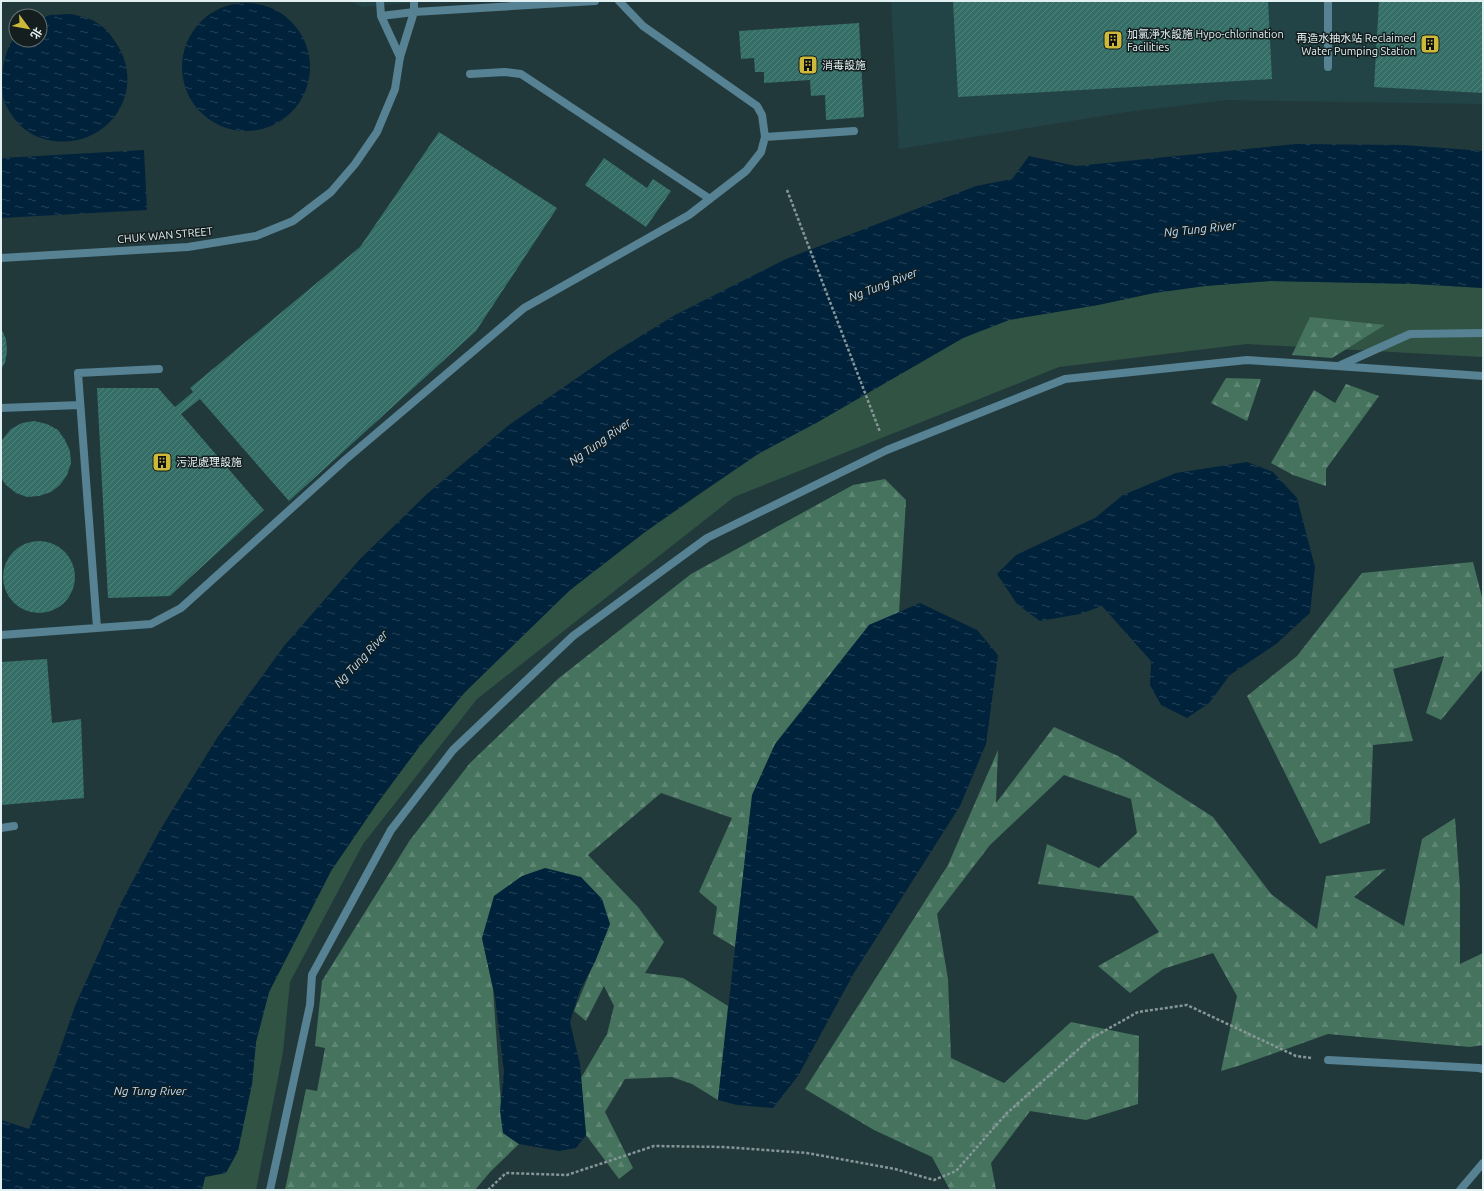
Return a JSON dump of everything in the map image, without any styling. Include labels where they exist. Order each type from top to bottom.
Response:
[{"type":"street","points":[[380,1],[381,16],[400,57]]},
{"type":"street","name":"CHUK WAN STREET","points":[[1,258],[188,247],[256,236],[293,221],[331,192],[355,164],[377,132],[395,89],[400,57],[414,12],[414,1]]},
{"type":"street","points":[[381,16],[414,12],[595,1]]},
{"type":"street","points":[[1,635],[151,624],[181,608],[345,460],[524,308],[689,215],[746,170],[761,152],[765,137],[762,115],[757,106],[643,26],[619,1]]},
{"type":"street","points":[[1328,1],[1328,66]]},
{"type":"street","points":[[470,74],[504,72],[521,74],[710,199]]},
{"type":"street","points":[[765,137],[854,131]]},
{"type":"street","points":[[1338,366],[1410,334],[1483,334]]},
{"type":"street","points":[[270,1190],[310,1005],[312,975],[391,830],[453,750],[573,636],[707,538],[887,450],[1065,379],[1248,360],[1483,376]]},
{"type":"street","points":[[97,628],[78,373],[159,368]]},
{"type":"street","points":[[1,408],[80,405]]},
{"type":"street","points":[[1,828],[14,826]]},
{"type":"street","points":[[1328,1060],[1483,1069]]},
{"type":"street","points":[[1460,1190],[1483,1163]]},
{"type":"path","points":[[787,190],[881,436]]},
{"type":"path","points":[[488,1190],[506,1173],[567,1175],[654,1146],[724,1147],[807,1153],[895,1169],[934,1180],[956,1171],[1006,1114],[1090,1039],[1138,1012],[1187,1005],[1296,1056],[1328,1060]]},
{"type":"shaded area","points":[[349,1],[433,1],[363,7]]},
{"type":"shaded area","points":[[891,1],[1483,1],[1483,104],[1227,100],[1127,112],[899,149]]},
{"type":"green space","points":[[1270,281],[1416,284],[1483,288],[1483,357],[1247,344],[1059,367],[734,497],[477,699],[363,844],[290,982],[283,1052],[256,1190],[202,1190],[205,1177],[252,1084],[256,1042],[269,992],[331,871],[376,805],[419,747],[465,692],[570,590],[645,532],[758,454],[816,423],[963,338],[1009,320],[1098,305],[1154,293],[1205,286]]},
{"type":"green space","points":[[1310,317],[1385,325],[1332,358],[1292,355]]},
{"type":"green space","points":[[1226,378],[1261,379],[1247,421],[1211,403]]},
{"type":"green space","points":[[1346,384],[1379,396],[1326,469],[1326,486],[1293,475],[1271,463],[1314,390],[1335,403]]},
{"type":"green space","points":[[885,479],[906,500],[899,613],[869,625],[751,805],[735,947],[713,934],[717,907],[699,892],[732,818],[661,793],[588,855],[638,907],[664,942],[645,973],[683,978],[728,1006],[718,1100],[692,1084],[672,1077],[625,1079],[605,1112],[633,1168],[619,1179],[586,1135],[581,1078],[607,1034],[614,1006],[604,986],[586,1021],[574,1011],[607,931],[482,938],[493,989],[503,1133],[519,1144],[491,1171],[475,1190],[285,1190],[306,1089],[317,1091],[325,1048],[315,1046],[322,981],[410,840],[470,763],[559,678],[691,574],[853,485]]},
{"type":"green space","points":[[1473,562],[1483,601],[1483,669],[1441,720],[1426,713],[1444,656],[1393,669],[1413,741],[1373,745],[1370,823],[1320,844],[1247,696],[1297,656],[1362,573]]},
{"type":"green space","points":[[1054,727],[1118,756],[1213,817],[1271,894],[1317,929],[1326,876],[1386,869],[1354,897],[1404,926],[1422,839],[1455,818],[1460,888],[1460,964],[1483,953],[1483,1045],[1470,1047],[1328,1034],[1221,1071],[1237,996],[1213,953],[1163,969],[1130,993],[1098,966],[1159,932],[1133,896],[1038,884],[1047,844],[1099,868],[1137,833],[1131,799],[1064,775],[990,845],[937,914],[948,979],[951,1058],[1004,1083],[1071,1022],[1139,1036],[1138,1104],[1086,1120],[1030,1111],[991,1163],[996,1190],[950,1190],[932,1157],[874,1130],[805,1089],[948,865],[998,750],[996,803]]},
{"type":"water","points":[[240,3],[252,3],[265,6],[282,14],[295,26],[307,48],[310,67],[309,79],[305,91],[299,103],[287,116],[265,128],[252,131],[240,131],[227,128],[210,120],[197,108],[185,86],[182,73],[182,61],[185,48],[193,31],[205,18],[227,6]]},
{"type":"water","points":[[71,14],[87,18],[99,24],[112,37],[124,58],[127,77],[125,94],[118,111],[107,125],[92,135],[74,141],[54,141],[37,137],[30,133],[18,123],[4,101],[2,76],[5,58],[9,48],[48,48],[48,16]]},
{"type":"water","name":"Ng Tung River","points":[[1296,144],[1404,145],[1483,151],[1483,288],[1416,284],[1270,281],[1205,286],[1154,293],[1098,305],[1009,320],[963,338],[816,423],[758,454],[645,532],[570,590],[465,692],[419,747],[376,805],[331,871],[269,992],[256,1042],[252,1084],[238,1151],[226,1173],[205,1177],[202,1190],[1,1190],[1,1120],[29,1129],[54,1067],[75,1006],[121,903],[160,830],[217,738],[284,646],[360,559],[428,493],[509,425],[613,353],[675,315],[786,259],[976,186],[1012,179],[1029,156],[1076,166]]},
{"type":"water","points":[[144,150],[147,210],[1,218],[1,158]]},
{"type":"water","points":[[1247,462],[1273,472],[1297,498],[1315,567],[1310,613],[1276,644],[1230,675],[1209,703],[1187,718],[1161,705],[1150,685],[1151,661],[1102,606],[1080,614],[1040,621],[1017,604],[997,574],[1016,555],[1095,518],[1123,495],[1176,473]]},
{"type":"water","points":[[920,603],[977,630],[998,655],[986,744],[960,806],[854,973],[798,1076],[773,1108],[737,1105],[718,1100],[752,795],[775,744],[869,625]]},
{"type":"water","points":[[545,868],[581,877],[602,899],[610,924],[595,962],[580,990],[570,1022],[580,1064],[586,1135],[576,1148],[559,1151],[519,1144],[503,1133],[500,1111],[504,1072],[495,997],[482,938],[494,896],[522,876]]},
{"type":"building","name":"加氯淨水設施 Hypo-chlorination Facilities","points":[[953,1],[1268,1],[1272,79],[958,97]]},
{"type":"building","name":"再造水抽水站 Reclaimed Water Pumping Station","points":[[1379,1],[1483,1],[1483,93],[1374,87]]},
{"type":"building","name":"消毒設施","points":[[859,23],[864,117],[826,120],[825,95],[811,96],[810,80],[764,83],[764,72],[755,72],[754,58],[741,59],[739,31]]},
{"type":"building","points":[[439,132],[557,208],[476,331],[289,501],[200,399],[181,414],[264,510],[170,596],[108,598],[97,388],[158,388],[175,407],[193,392],[190,388],[360,247]]},
{"type":"building","points":[[604,158],[647,188],[653,179],[671,191],[646,227],[585,185]]},
{"type":"building","points":[[1,328],[6,339],[7,351],[5,363],[1,369]]},
{"type":"building","points":[[34,421],[47,424],[58,430],[70,451],[71,463],[67,475],[60,485],[51,492],[39,496],[27,497],[16,493],[6,485],[1,478],[1,441],[11,429],[22,423]]},
{"type":"building","points":[[39,541],[59,547],[69,557],[75,577],[69,597],[59,607],[39,613],[19,607],[9,597],[3,577],[9,557],[19,547]]},
{"type":"building","points":[[47,659],[52,723],[81,719],[84,798],[1,805],[1,662]]},
{"type":"place","name":"加氯淨水設施 Hypo-chlorination Facilities","points":[[1113,40]]},
{"type":"place","name":"再造水抽水站 Reclaimed Water Pumping Station","points":[[1430,44]]},
{"type":"place","name":"消毒設施","points":[[808,65]]},
{"type":"place","name":"污泥處理設施","points":[[162,462]]}]
